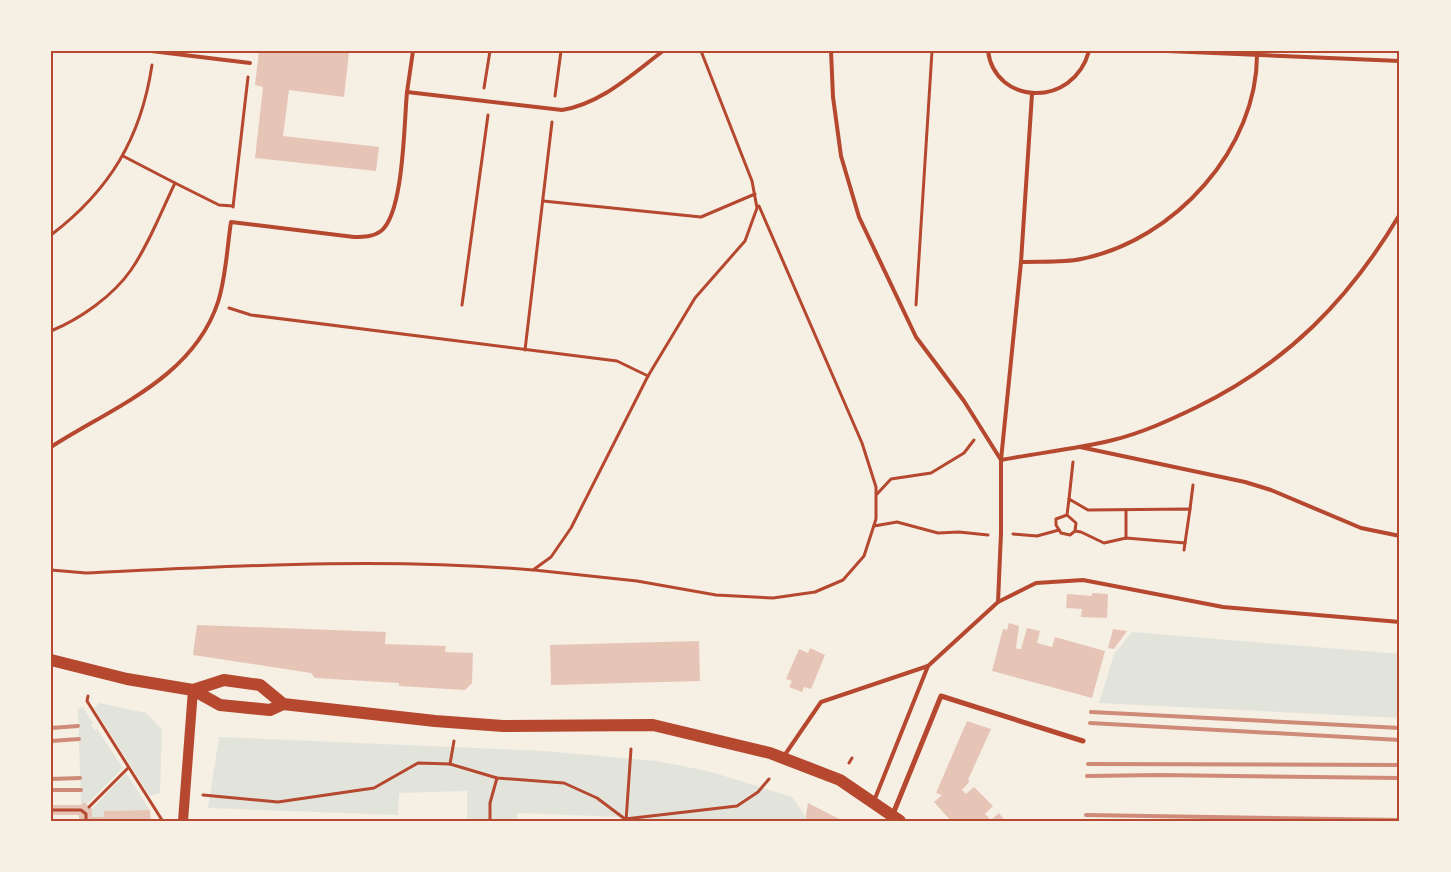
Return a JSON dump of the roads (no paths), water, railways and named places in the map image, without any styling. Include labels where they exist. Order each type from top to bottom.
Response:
[{"type":"main road","points":[[51,660],[127,679],[193,690],[220,705],[270,710],[283,704],[435,721],[503,726],[653,725],[770,753],[840,780],[896,817]]},
{"type":"main road","points":[[193,690],[224,680],[260,685],[283,704]]},
{"type":"main road","points":[[182,821],[193,690]]},
{"type":"street","points":[[896,817],[942,696],[1083,741]]},
{"type":"lane","points":[[153,51],[250,63]]},
{"type":"lane","points":[[51,447],[138,396],[173,370],[196,346],[218,304],[230,222],[354,237],[368,236],[380,231],[391,217],[397,199],[407,92],[413,51]]},
{"type":"lane","points":[[407,92],[553,109],[582,106],[605,95],[663,51]]},
{"type":"lane","points":[[831,51],[833,97],[841,156],[856,209],[914,333],[964,401],[1001,460]]},
{"type":"lane","points":[[988,51],[995,69],[1005,80],[1017,88],[1032,94],[1048,93],[1064,87],[1077,77],[1086,63],[1089,51]]},
{"type":"lane","points":[[1167,51],[1400,61]]},
{"type":"lane","points":[[1020,262],[1081,260],[1113,249],[1146,233],[1173,216],[1198,193],[1224,159],[1244,121],[1252,92],[1257,54]]},
{"type":"lane","points":[[998,602],[1001,535],[1001,460],[1020,262],[1032,94]]},
{"type":"lane","points":[[1001,460],[1113,440],[1147,429],[1222,394],[1257,373],[1291,348],[1322,319],[1351,286],[1400,214]]},
{"type":"lane","points":[[1076,446],[1245,482],[1271,490],[1361,528],[1400,536]]},
{"type":"lane","points":[[783,758],[821,702],[928,666],[998,602],[1036,583],[1082,580],[1223,607],[1400,622]]},
{"type":"lane","points":[[874,802],[928,666]]},
{"type":"railway","points":[[1091,712],[1400,728]]},
{"type":"railway","points":[[1090,723],[1400,740]]},
{"type":"railway","points":[[51,728],[78,726]]},
{"type":"railway","points":[[51,741],[79,739]]},
{"type":"railway","points":[[1088,764],[1400,765]]},
{"type":"railway","points":[[1087,776],[1400,778]]},
{"type":"railway","points":[[51,779],[80,778]]},
{"type":"railway","points":[[51,790],[81,790]]},
{"type":"railway","points":[[1086,815],[1400,820]]}]
